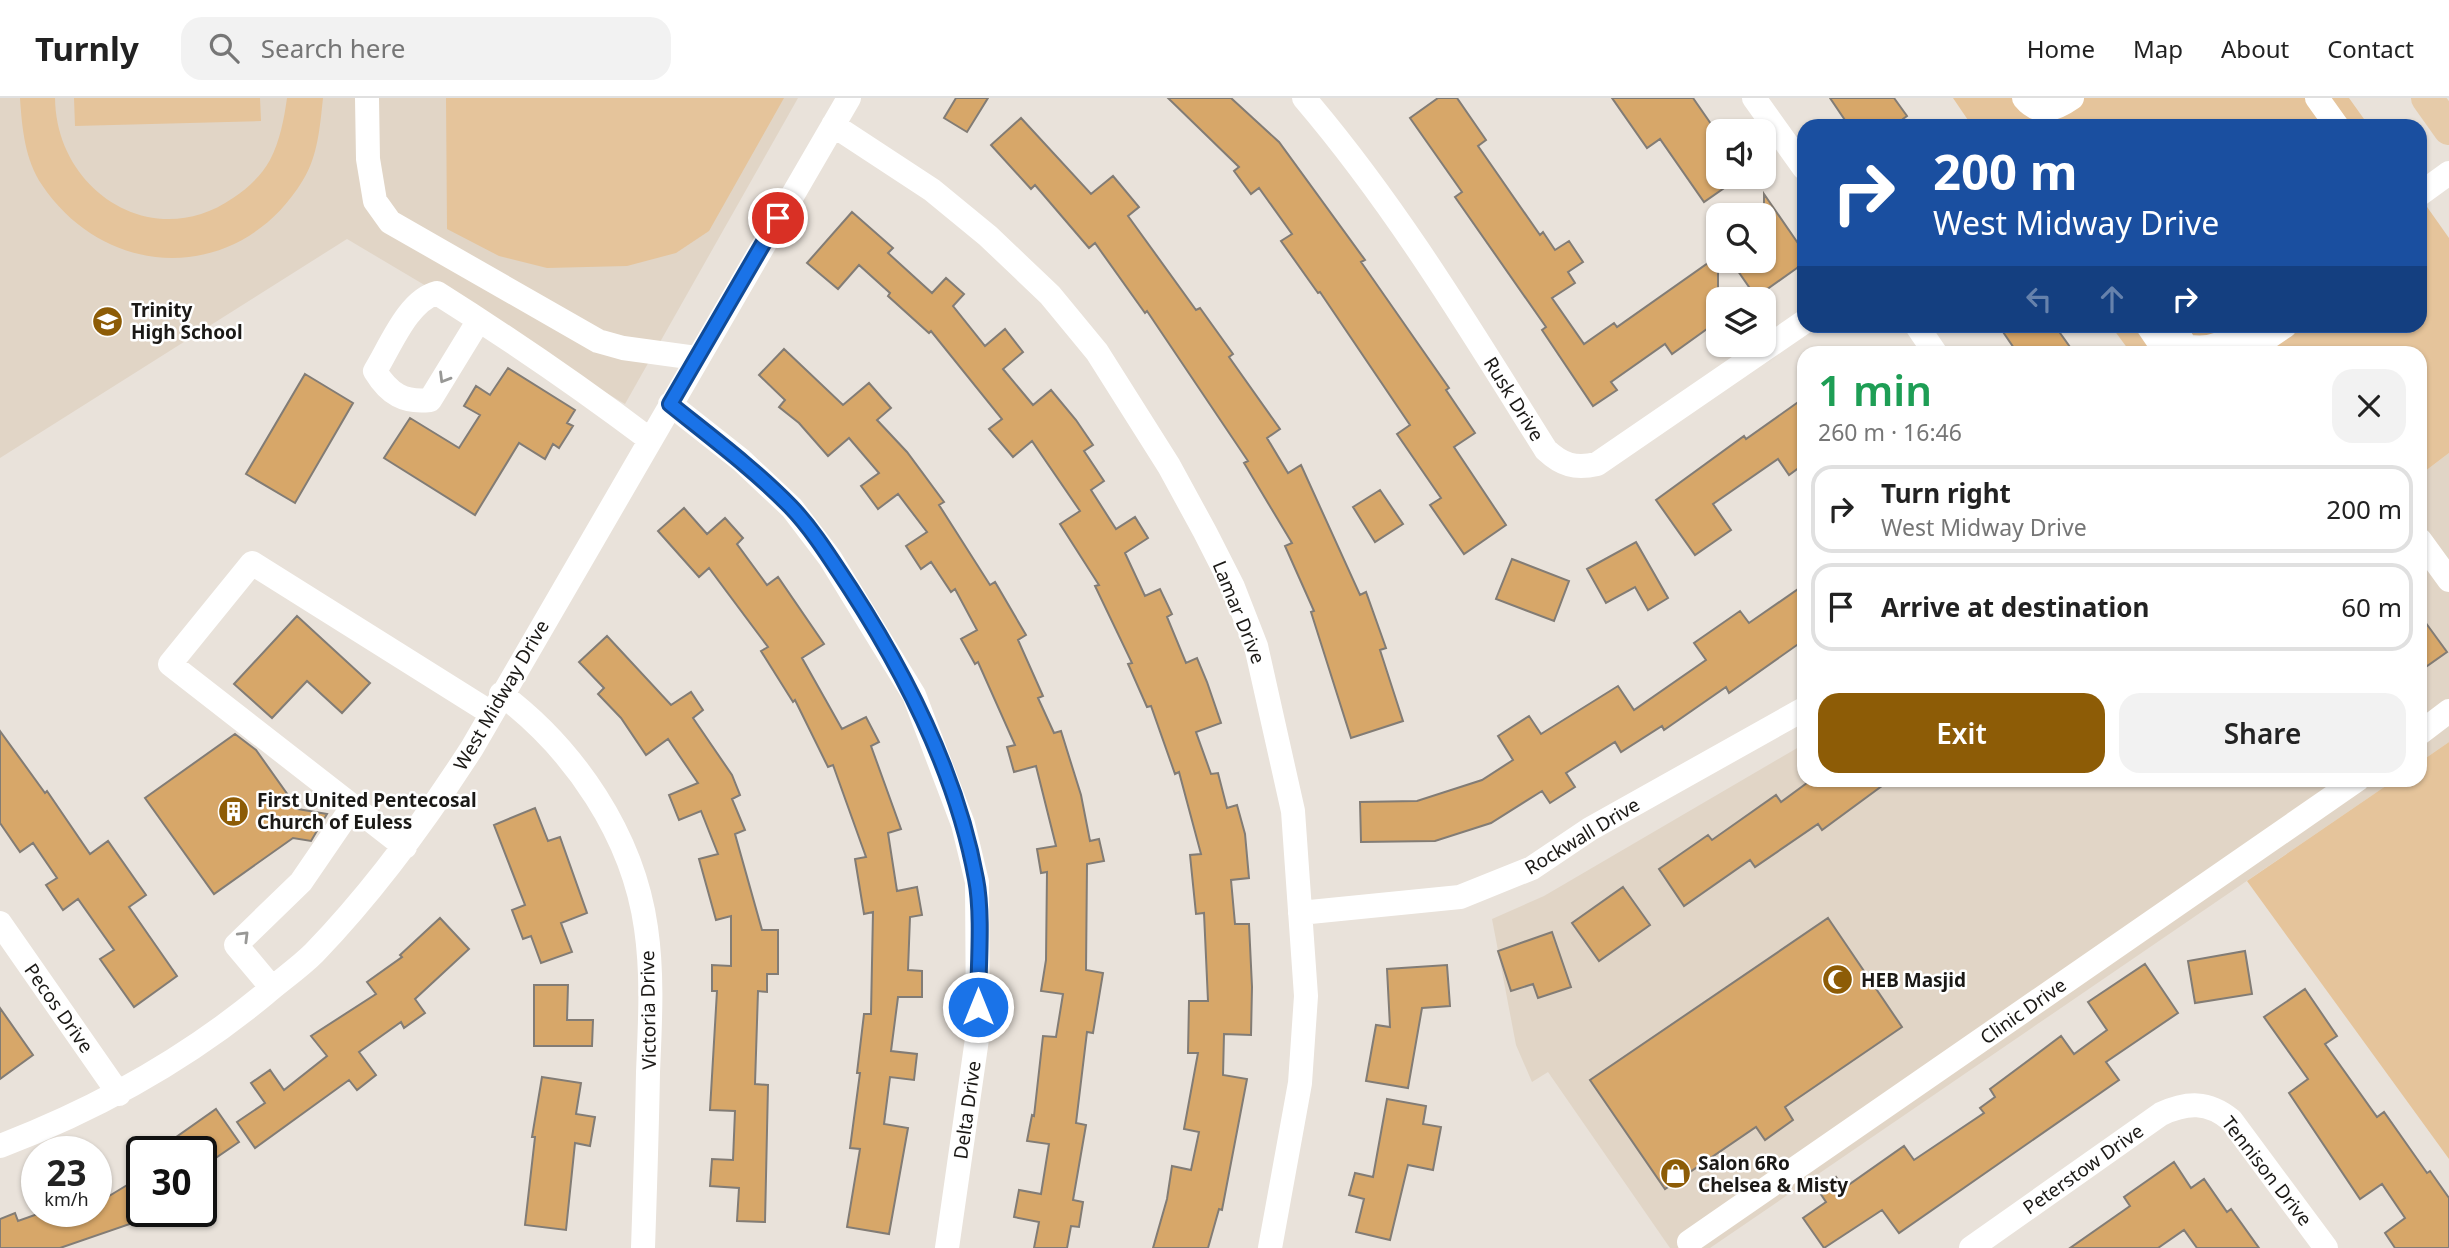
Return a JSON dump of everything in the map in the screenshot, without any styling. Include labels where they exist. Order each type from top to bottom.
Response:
[{"type":"main road","points":[[2427,98],[2449,129]]},
{"type":"street","points":[[367,98],[368,159],[375,201],[390,222],[598,341],[623,348],[696,358]]},
{"type":"street","name":"West Midway Drive","points":[[0,1146],[119,1094],[214,1035],[312,955],[405,847],[436,805],[849,98]]},
{"type":"street","name":"Rusk Drive","points":[[1304,98],[1343,143],[1439,276],[1546,450],[1560,463],[1582,468],[1597,464],[1797,327]]},
{"type":"street","points":[[1754,98],[1797,158]]},
{"type":"street","points":[[2024,98],[2030,105],[2042,110],[2056,109],[2072,98]]},
{"type":"street","points":[[2317,98],[2332,119]]},
{"type":"street","name":"Lamar Drive","points":[[833,125],[932,190],[988,236],[1050,295],[1097,352],[1169,466],[1233,587],[1256,646],[1293,811],[1306,996],[1300,1083],[1270,1248]]},
{"type":"street","points":[[2427,189],[2449,173]]},
{"type":"street","points":[[479,320],[430,400],[409,402],[383,384],[375,371],[413,309],[426,296],[437,293],[556,369],[649,439]]},
{"type":"street","points":[[2218,346],[2240,333]]},
{"type":"street","points":[[2255,346],[2274,333]]},
{"type":"street","name":"Delta Drive","points":[[670,404],[741,460],[792,508],[830,558],[914,695],[963,824],[977,882],[978,1032],[947,1248]]},
{"type":"street","points":[[2427,550],[2449,580]]},
{"type":"street","name":"Victoria Drive","points":[[353,806],[170,664],[252,563],[496,703],[532,718],[595,791],[637,888],[646,928],[651,990],[643,1248]]},
{"type":"street","points":[[2427,728],[2449,711]]},
{"type":"street","name":"Rockwall Drive","points":[[1300,913],[1460,897],[1532,868],[1590,830],[1797,713]]},
{"type":"street","name":"Clinic Drive","points":[[1689,1242],[2342,787]]},
{"type":"street","points":[[272,988],[236,944],[301,881],[353,806],[405,847]]},
{"type":"street","name":"Pecos Drive","points":[[0,923],[119,1094]]},
{"type":"street","name":"Peterstow Drive","points":[[1971,1248],[2161,1114],[2180,1105],[2200,1104]]},
{"type":"street","name":"Tennison Drive","points":[[2200,1104],[2219,1110],[2231,1120],[2326,1248]]},
{"type":"shaded area","name":"Trinity High School","points":[[0,98],[798,98],[625,404],[347,239],[0,458]]},
{"type":"shaded area","points":[[20,98],[55,98],[60,131],[72,161],[91,185],[114,204],[142,215],[172,219],[202,214],[233,198],[254,181],[273,153],[287,98],[323,98],[318,141],[312,161],[303,180],[277,214],[245,238],[211,253],[174,258],[137,254],[102,240],[70,217],[36,175],[23,132]]},
{"type":"shaded area","points":[[74,98],[260,98],[261,121],[75,126]]},
{"type":"shaded area","points":[[446,98],[784,98],[709,231],[676,253],[627,266],[547,268],[499,256],[447,229]]},
{"type":"shaded area","points":[[1953,98],[2349,98],[2364,119],[1967,119]]},
{"type":"shaded area","points":[[2427,207],[2449,238],[2449,453],[2427,470],[2427,346],[2126,346],[2116,333],[2427,333]]},
{"type":"shaded area","points":[[2449,453],[2449,742],[2427,757],[2427,470]]},
{"type":"shaded area","points":[[2449,742],[2449,1159],[2247,881],[2384,787],[2427,787],[2427,757]]},
{"type":"shaded area","points":[[1797,748],[1797,787],[2384,787],[1710,1248],[1670,1248],[1548,1072],[1532,1082],[1516,1045],[1492,919],[1544,896]]},
{"type":"building","points":[[956,98],[988,98],[967,132],[944,118]]},
{"type":"building","points":[[1168,98],[1231,98],[1279,142],[1365,260],[1361,262],[1449,388],[1446,390],[1475,433],[1454,447],[1506,525],[1464,554],[1430,505],[1441,498],[1397,434],[1410,425],[1320,292],[1318,293],[1281,241],[1292,234],[1259,188],[1251,194],[1234,171],[1239,167]]},
{"type":"building","points":[[1438,98],[1457,98],[1486,140],[1478,146],[1540,235],[1543,232],[1555,250],[1569,241],[1583,262],[1568,272],[1575,283],[1552,298],[1584,344],[1614,323],[1617,327],[1706,264],[1706,273],[1718,273],[1718,287],[1706,287],[1706,330],[1672,354],[1665,344],[1611,382],[1617,390],[1593,406],[1542,330],[1546,327],[1455,197],[1462,192],[1410,118]]},
{"type":"building","points":[[1612,98],[1693,98],[1708,119],[1706,189],[1723,189],[1704,202],[1660,139],[1647,148]]},
{"type":"building","points":[[1830,98],[1894,98],[1907,116],[1903,119],[1844,119]]},
{"type":"building","points":[[1021,118],[1091,194],[1113,176],[1139,207],[1128,216],[1196,310],[1200,308],[1233,354],[1229,357],[1280,429],[1267,438],[1288,473],[1301,465],[1360,595],[1366,592],[1386,648],[1380,650],[1403,721],[1351,738],[1311,612],[1314,611],[1285,546],[1292,543],[1244,463],[1248,461],[1147,311],[1145,313],[1095,243],[1089,248],[1035,185],[1031,189],[991,145]]},
{"type":"building","points":[[1776,211],[1797,242],[1797,268],[1770,287],[1749,287],[1739,273],[1776,273]]},
{"type":"building","points":[[852,212],[893,248],[888,253],[932,293],[946,278],[964,294],[953,306],[985,346],[1005,329],[1023,352],[1003,369],[1033,405],[1051,390],[1076,420],[1093,445],[1084,451],[1104,481],[1091,490],[1116,529],[1135,517],[1148,538],[1125,553],[1145,596],[1160,589],[1172,614],[1167,617],[1186,663],[1197,658],[1207,682],[1221,723],[1196,732],[1211,774],[1218,773],[1227,808],[1237,805],[1245,834],[1249,878],[1231,880],[1235,924],[1249,924],[1252,987],[1251,1035],[1224,1034],[1223,1075],[1247,1079],[1222,1210],[1219,1209],[1208,1248],[1153,1248],[1167,1199],[1172,1166],[1191,1170],[1199,1132],[1184,1129],[1198,1053],[1188,1053],[1189,1001],[1208,1001],[1204,913],[1196,914],[1190,855],[1201,854],[1179,772],[1175,774],[1151,706],[1147,707],[1128,664],[1132,663],[1095,586],[1099,585],[1060,524],[1080,511],[1032,441],[1013,457],[989,429],[1002,419],[931,331],[929,333],[888,296],[890,293],[859,265],[838,289],[807,263]]},
{"type":"building","points":[[2004,333],[2060,333],[2069,346],[2013,346]]},
{"type":"building","points":[[784,349],[843,405],[869,383],[891,408],[877,420],[907,452],[944,502],[939,505],[990,585],[995,582],[1026,635],[1018,640],[1043,696],[1038,698],[1054,733],[1061,731],[1081,795],[1090,841],[1099,839],[1104,861],[1087,864],[1086,970],[1103,973],[1093,1033],[1087,1032],[1076,1123],[1086,1125],[1073,1200],[1083,1202],[1079,1227],[1071,1226],[1067,1248],[1034,1248],[1039,1222],[1014,1217],[1019,1190],[1041,1194],[1049,1144],[1027,1141],[1032,1115],[1034,1116],[1043,1036],[1056,1037],[1063,994],[1041,991],[1046,960],[1047,872],[1041,873],[1037,849],[1056,846],[1036,766],[1014,772],[1007,747],[1015,745],[978,662],[975,664],[961,639],[977,630],[955,589],[951,592],[931,562],[921,569],[906,546],[927,532],[898,494],[878,509],[861,486],[879,473],[849,438],[828,456],[799,423],[779,407],[785,400],[759,375]]},
{"type":"building","points":[[508,368],[575,410],[567,423],[573,426],[559,448],[553,444],[545,459],[519,443],[475,515],[384,458],[410,418],[459,448],[480,415],[464,406],[476,386],[490,395]]},
{"type":"building","points":[[305,374],[353,403],[295,503],[246,474]]},
{"type":"building","points":[[1797,403],[1797,469],[1789,475],[1778,459],[1713,504],[1731,530],[1695,555],[1656,500],[1744,436],[1746,439]]},
{"type":"building","points":[[1380,490],[1403,524],[1375,542],[1353,507]]},
{"type":"building","points":[[684,508],[707,534],[725,518],[743,538],[737,544],[767,585],[778,577],[824,644],[802,658],[842,729],[866,717],[879,742],[871,746],[901,829],[888,833],[897,891],[917,887],[922,915],[910,917],[908,970],[922,971],[922,997],[898,997],[891,1051],[917,1054],[914,1080],[890,1077],[884,1124],[908,1128],[889,1234],[847,1227],[860,1149],[850,1148],[860,1073],[857,1073],[864,1014],[871,1014],[873,912],[864,914],[855,859],[866,857],[833,765],[828,767],[795,700],[793,702],[761,651],[768,647],[709,568],[699,577],[658,531]]},
{"type":"building","points":[[1636,542],[1668,598],[1648,610],[1635,587],[1606,603],[1587,569]]},
{"type":"building","points":[[1512,559],[1569,581],[1554,621],[1496,599]]},
{"type":"building","points":[[1797,590],[1797,645],[1729,693],[1726,687],[1664,730],[1662,726],[1621,752],[1615,742],[1566,773],[1575,787],[1550,803],[1542,791],[1491,823],[1435,841],[1361,842],[1360,802],[1417,801],[1482,780],[1513,760],[1498,736],[1529,716],[1541,734],[1618,686],[1634,710],[1706,660],[1694,643],[1740,611],[1749,623]]},
{"type":"building","points":[[297,616],[370,683],[342,713],[307,681],[272,718],[234,684]]},
{"type":"building","points":[[2427,625],[2447,652],[2427,666]]},
{"type":"building","points":[[607,636],[671,705],[691,692],[703,710],[693,718],[732,775],[740,795],[732,799],[745,830],[735,834],[762,930],[778,930],[778,974],[767,974],[767,992],[758,991],[755,1084],[768,1085],[765,1222],[737,1221],[739,1188],[710,1186],[712,1159],[733,1160],[735,1111],[710,1110],[717,991],[712,991],[712,965],[731,966],[731,916],[716,920],[699,859],[718,854],[701,811],[679,820],[669,795],[698,783],[668,739],[646,755],[621,718],[598,694],[604,688],[579,662]]},
{"type":"building","points":[[0,731],[45,793],[47,791],[90,854],[108,841],[146,895],[129,907],[177,976],[134,1007],[100,959],[114,950],[78,899],[63,910],[46,885],[57,878],[33,843],[20,852],[0,823]]},
{"type":"building","name":"First United Pentecosal Church of Euless","points":[[235,734],[256,750],[298,809],[327,814],[311,841],[293,838],[214,894],[145,798]]},
{"type":"building","points":[[1801,787],[1880,787],[1822,830],[1818,824],[1755,867],[1750,860],[1684,906],[1659,869],[1708,835],[1712,840],[1776,795],[1781,802]]},
{"type":"building","points":[[535,808],[548,841],[560,837],[587,913],[561,923],[572,952],[541,963],[531,936],[523,939],[512,910],[525,905],[494,825]]},
{"type":"building","points":[[1623,887],[1650,925],[1599,961],[1572,923]]},
{"type":"building","points":[[440,918],[469,949],[415,999],[425,1013],[404,1028],[401,1022],[359,1052],[376,1075],[357,1090],[349,1080],[255,1148],[237,1122],[265,1103],[251,1083],[270,1070],[284,1090],[327,1056],[311,1036],[376,994],[367,982],[402,957],[400,955]]},
{"type":"building","points":[[1828,918],[1902,1027],[1785,1107],[1793,1120],[1765,1140],[1756,1127],[1665,1189],[1590,1080]]},
{"type":"building","points":[[1552,932],[1571,987],[1538,998],[1533,984],[1511,991],[1498,951]]},
{"type":"building","points":[[2245,951],[2252,994],[2195,1003],[2188,961]]},
{"type":"building","points":[[2145,964],[2178,1013],[2106,1062],[2119,1080],[1899,1233],[1882,1210],[1824,1248],[1803,1218],[1826,1202],[1818,1190],[1836,1177],[1844,1188],[1904,1146],[1914,1160],[1984,1113],[1980,1108],[1995,1097],[1990,1089],[2061,1036],[2074,1054],[2107,1030],[2088,1002]]},
{"type":"building","points":[[1447,965],[1450,1006],[1422,1008],[1408,1088],[1366,1081],[1376,1025],[1390,1027],[1387,969]]},
{"type":"building","points":[[534,985],[568,985],[567,1020],[593,1020],[592,1046],[534,1046]]},
{"type":"building","points":[[2305,989],[2337,1036],[2325,1044],[2377,1117],[2384,1112],[2427,1173],[2430,1171],[2449,1198],[2449,1248],[2395,1248],[2385,1233],[2405,1218],[2382,1184],[2360,1199],[2289,1093],[2308,1079],[2264,1017]]},
{"type":"building","points":[[0,1008],[33,1055],[0,1079]]},
{"type":"building","points":[[542,1077],[581,1083],[576,1114],[595,1117],[590,1146],[575,1143],[566,1230],[525,1225],[535,1137],[532,1137]]},
{"type":"building","points":[[1387,1099],[1426,1106],[1423,1124],[1441,1127],[1433,1170],[1408,1165],[1390,1240],[1356,1232],[1364,1199],[1349,1195],[1355,1173],[1373,1177]]},
{"type":"building","points":[[216,1109],[239,1142],[217,1157],[217,1136],[178,1136]]},
{"type":"building","points":[[2174,1162],[2191,1188],[2204,1179],[2227,1212],[2231,1209],[2259,1248],[2197,1248],[2184,1230],[2158,1248],[2070,1248],[2130,1206],[2124,1197]]},
{"type":"building","points":[[126,1186],[126,1225],[60,1248],[0,1248],[0,1219],[15,1213],[18,1221],[21,1220],[21,1227],[112,1227],[112,1194]]},
{"type":"place","name":"Trinity High School","points":[[108,321]]},
{"type":"place","name":"First United Pentecosal Church of Euless","points":[[234,811]]},
{"type":"place","name":"HEB Masjid","points":[[1838,980]]},
{"type":"place","name":"Salon 6Ro Chelsea & Misty","points":[[1675,1174]]},
{"type":"route","points":[[778,218],[670,404],[741,460],[792,508],[865,611],[914,695],[963,824],[977,882],[978,1007]]}]
